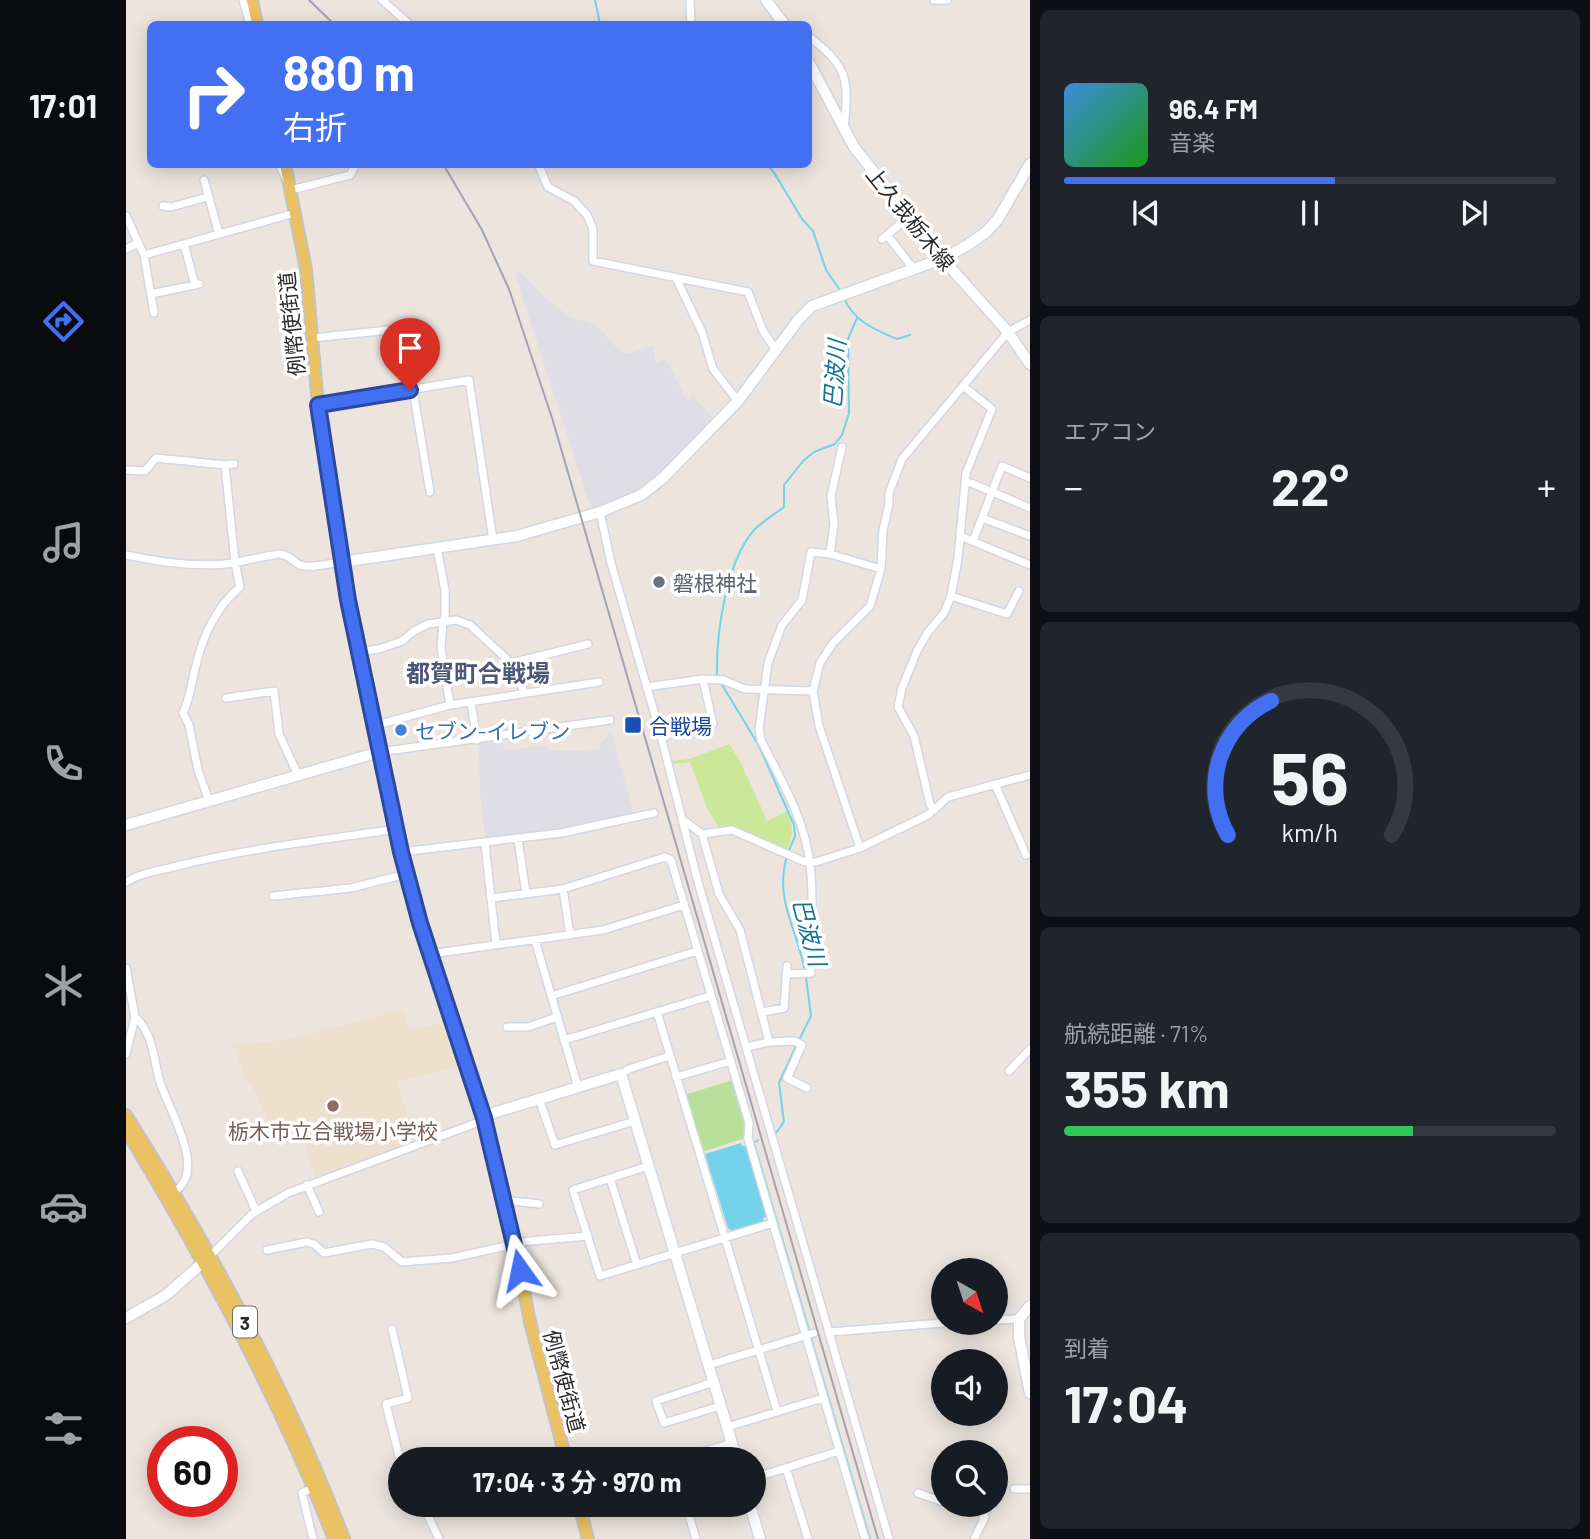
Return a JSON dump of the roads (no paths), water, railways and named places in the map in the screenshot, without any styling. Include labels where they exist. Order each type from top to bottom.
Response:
[{"type":"main road","points":[[252,0],[256,21]]},
{"type":"main road","name":"例幣使街道","points":[[286,168],[306,269],[318,405],[342,562],[373,726],[406,874],[484,1118],[515,1245],[530,1322],[563,1447]]},
{"type":"main road","name":"3","points":[[126,1115],[174,1192],[207,1260]]},
{"type":"main road","name":"3","points":[[126,1130],[207,1260],[276,1383],[318,1486],[344,1539]]},
{"type":"main road","name":"3","points":[[318,1486],[334,1539]]},
{"type":"main road","points":[[582,1517],[588,1539]]},
{"type":"street","points":[[243,0],[249,21]]},
{"type":"street","points":[[382,0],[406,21]]},
{"type":"street","points":[[690,0],[691,21]]},
{"type":"street","points":[[766,0],[782,21]]},
{"type":"street","points":[[934,0],[947,0]]},
{"type":"street","points":[[812,39],[831,54],[846,81],[844,130]]},
{"type":"street","name":"上久我栃木線","points":[[812,69],[844,130],[868,165],[1008,332],[1030,364]]},
{"type":"street","points":[[126,555],[181,563],[235,562],[280,554],[288,555],[304,566],[342,562],[537,531],[634,499],[655,485],[738,401],[799,319],[812,306],[944,258],[974,241],[992,227],[1030,164]]},
{"type":"street","points":[[281,168],[291,190],[350,175],[354,168]]},
{"type":"street","points":[[540,168],[548,187],[574,201],[587,215],[593,229],[593,261],[748,292],[764,331],[776,350]]},
{"type":"street","points":[[204,180],[219,234]]},
{"type":"street","points":[[163,206],[171,207],[207,197]]},
{"type":"street","points":[[144,256],[295,213]]},
{"type":"street","points":[[126,216],[144,256],[153,313]]},
{"type":"street","points":[[910,216],[884,237],[913,268]]},
{"type":"street","points":[[126,250],[138,243]]},
{"type":"street","points":[[151,293],[197,284],[184,244]]},
{"type":"street","points":[[676,278],[702,332],[713,369],[738,401]]},
{"type":"street","points":[[860,848],[819,726],[813,691],[820,663],[832,643],[870,606],[881,569],[889,494],[902,459],[1008,332],[1030,320]]},
{"type":"street","points":[[312,338],[399,329],[430,492]]},
{"type":"street","points":[[318,405],[469,380],[493,540]]},
{"type":"street","points":[[934,810],[930,804],[914,736],[898,707],[902,688],[917,650],[944,613],[951,596],[965,483],[971,457],[992,409],[964,387]]},
{"type":"street","points":[[830,554],[834,524],[831,496],[842,447]]},
{"type":"street","points":[[126,470],[145,471],[156,458],[229,465],[235,562],[240,587],[223,602],[215,615],[197,661],[190,697],[183,713],[209,801]]},
{"type":"street","points":[[973,541],[1002,466],[1030,478]]},
{"type":"street","points":[[965,483],[1030,508]]},
{"type":"street","points":[[600,512],[611,563],[662,736],[746,1047],[889,1539]]},
{"type":"street","points":[[982,518],[1030,536]]},
{"type":"street","points":[[960,536],[1030,565]]},
{"type":"street","points":[[437,548],[445,590],[446,616],[443,621],[441,648],[450,705]]},
{"type":"street","points":[[763,1012],[784,1008],[787,970],[811,973],[810,863],[798,815],[761,740],[759,729],[768,663],[782,625],[802,600],[810,552],[830,554],[881,569]]},
{"type":"street","points":[[951,596],[1007,614],[1019,591]]},
{"type":"street","points":[[359,652],[379,649],[402,641],[414,631],[443,621],[456,620],[470,625],[511,663],[524,692]]},
{"type":"street","points":[[511,663],[588,643]]},
{"type":"street","points":[[646,687],[703,679],[723,680],[745,690],[813,691]]},
{"type":"street","points":[[662,736],[713,724],[703,679]]},
{"type":"street","points":[[373,726],[450,705],[599,682]]},
{"type":"street","points":[[226,698],[274,691],[279,734],[298,775]]},
{"type":"street","points":[[471,702],[477,740]]},
{"type":"street","points":[[126,825],[379,752],[610,720]]},
{"type":"street","points":[[702,834],[732,830],[810,863],[860,848],[928,815],[948,797],[1030,775]]},
{"type":"street","points":[[995,784],[1026,855]]},
{"type":"street","points":[[401,852],[561,833],[654,813]]},
{"type":"street","points":[[682,818],[702,834],[719,894],[740,930],[769,1042]]},
{"type":"street","points":[[126,882],[143,872],[210,858],[396,829]]},
{"type":"street","points":[[518,839],[526,894]]},
{"type":"street","points":[[485,844],[496,944]]},
{"type":"street","points":[[491,898],[563,889],[667,857],[672,863],[731,1061],[748,1123],[748,1138],[810,1334],[823,1398],[865,1539]]},
{"type":"street","points":[[273,896],[351,888],[406,874]]},
{"type":"street","points":[[563,889],[570,935]]},
{"type":"street","points":[[430,954],[603,930],[684,905]]},
{"type":"street","points":[[535,940],[578,1087]]},
{"type":"street","points":[[551,996],[697,951]]},
{"type":"street","points":[[126,968],[135,1017],[151,1041],[160,1084],[185,1149],[188,1166],[186,1182],[174,1192]]},
{"type":"street","points":[[564,1040],[710,996]]},
{"type":"street","points":[[657,1012],[777,1411]]},
{"type":"street","points":[[126,1054],[135,1017]]},
{"type":"street","points":[[507,1027],[522,1028],[557,1017]]},
{"type":"street","points":[[746,1047],[769,1042],[794,1041],[802,1045],[787,1078],[807,1088]]},
{"type":"street","points":[[1009,1071],[1030,1049]]},
{"type":"street","points":[[126,1318],[166,1294],[207,1260],[241,1223],[256,1211],[307,1185],[479,1122],[493,1113],[621,1074],[669,1056]]},
{"type":"street","points":[[676,1077],[731,1061]]},
{"type":"street","points":[[621,1074],[733,1447]]},
{"type":"street","points":[[539,1099],[555,1145],[635,1121]]},
{"type":"street","points":[[648,1166],[573,1189],[600,1276],[773,1223]]},
{"type":"street","points":[[237,1171],[256,1211]]},
{"type":"street","points":[[610,1178],[637,1265]]},
{"type":"street","points":[[307,1185],[319,1212]]},
{"type":"street","points":[[504,1200],[539,1203]]},
{"type":"street","points":[[267,1250],[307,1242],[314,1244],[324,1253],[372,1244],[384,1247],[402,1262],[452,1258],[529,1241],[588,1236]]},
{"type":"street","points":[[1030,1306],[1019,1320],[1019,1337],[1030,1393]]},
{"type":"street","points":[[1008,1320],[1019,1320]]},
{"type":"street","points":[[829,1332],[931,1324]]},
{"type":"street","points":[[392,1329],[408,1398],[386,1404],[397,1447]]},
{"type":"street","points":[[709,1365],[810,1334]]},
{"type":"street","points":[[714,1382],[656,1401],[664,1423],[720,1406]]},
{"type":"street","points":[[727,1427],[823,1398]]},
{"type":"street","points":[[719,1447],[732,1443]]},
{"type":"street","points":[[766,1474],[839,1451]]},
{"type":"street","points":[[786,1468],[808,1539]]},
{"type":"street","points":[[313,1539],[302,1493],[318,1486]]},
{"type":"street","points":[[1014,1489],[1030,1489]]},
{"type":"street","points":[[918,1493],[931,1498]]},
{"type":"street","points":[[429,1517],[439,1539]]},
{"type":"street","points":[[690,1517],[696,1539]]},
{"type":"street","points":[[754,1517],[760,1539]]},
{"type":"street","points":[[974,1539],[985,1517]]},
{"type":"water","points":[[741,1143],[746,1146],[768,1216],[763,1218],[764,1222],[732,1231],[728,1228],[705,1154]]},
{"type":"waterway","name":"巴波川","points":[[595,0],[599,21]]},
{"type":"waterway","name":"巴波川","points":[[770,168],[802,219],[813,231],[826,270],[840,290]]},
{"type":"waterway","name":"巴波川","points":[[844,298],[853,313],[873,328],[897,339],[910,335]]},
{"type":"waterway","name":"巴波川","points":[[717,675],[718,640],[725,599],[736,560],[744,544],[754,530],[784,507],[784,485],[803,461],[814,452],[835,444],[842,435],[849,413],[848,339],[857,318]]},
{"type":"waterway","name":"巴波川","points":[[721,683],[759,746],[794,825],[795,836],[788,853]]},
{"type":"waterway","name":"巴波川","points":[[786,859],[783,874],[785,903],[805,972]]},
{"type":"waterway","name":"巴波川","points":[[799,1040],[811,1016],[806,977]]},
{"type":"waterway","name":"巴波川","points":[[776,1133],[784,1122],[779,1083],[796,1046]]},
{"type":"waterway","name":"巴波川","points":[[758,1140],[754,1143],[809,1330]]},
{"type":"waterway","name":"巴波川","points":[[811,1338],[870,1539]]},
{"type":"railway","points":[[309,0],[331,21]]},
{"type":"railway","points":[[445,168],[482,230],[509,289],[553,421],[878,1539]]},
{"type":"place","name":"磐根神社","points":[[659,582]]},
{"type":"place","name":"合戦場","points":[[633,725]]},
{"type":"place","name":"セブン-イレブン","points":[[401,730]]},
{"type":"place","name":"栃木市立合戦場小学校","points":[[333,1106]]},
{"type":"district","name":"都賀町合戦場","points":[[478,672]]}]
